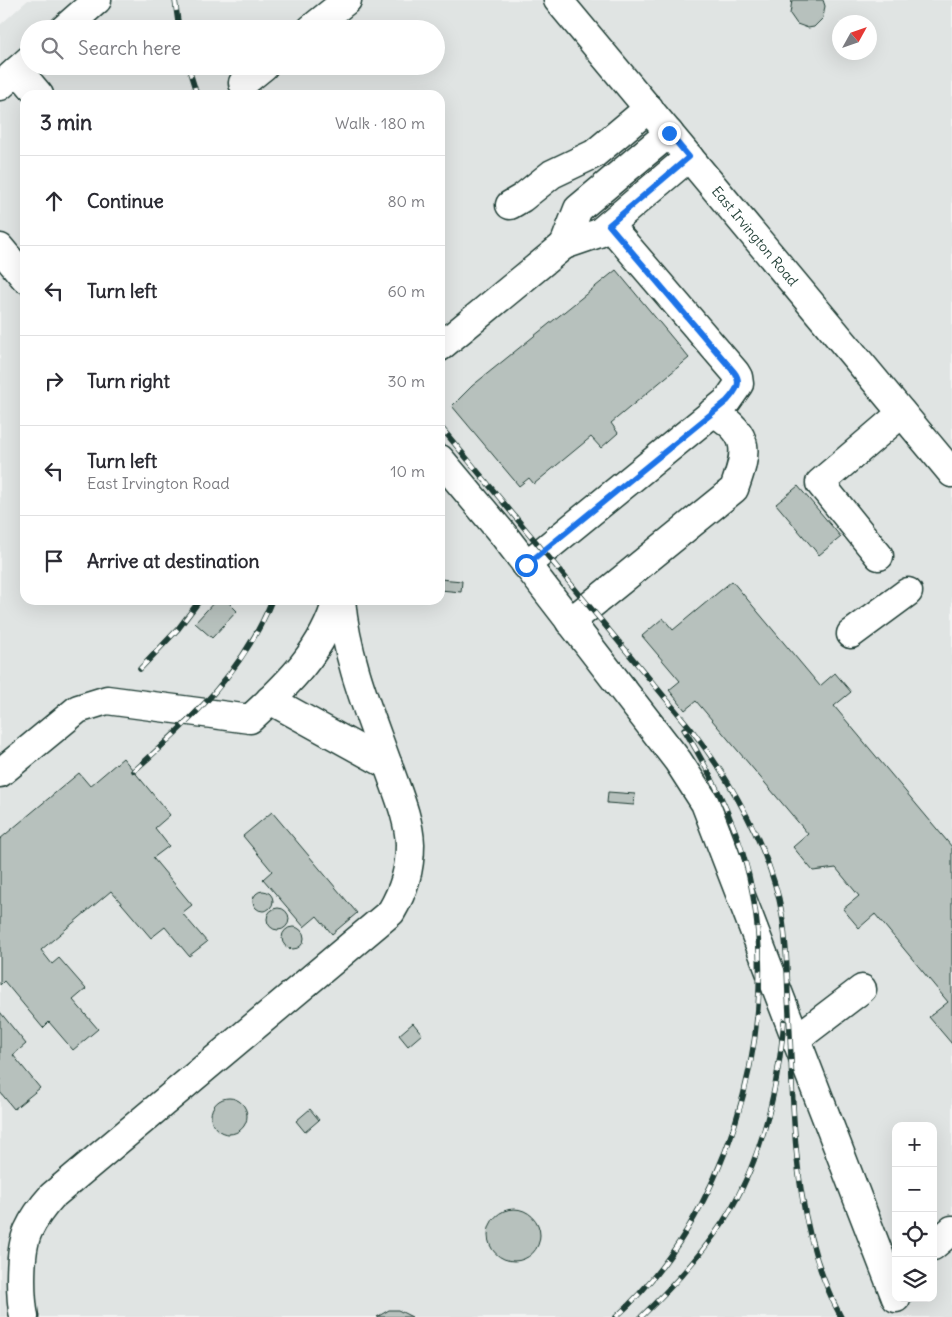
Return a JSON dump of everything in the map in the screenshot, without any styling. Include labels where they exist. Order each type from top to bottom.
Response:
[{"type":"street","points":[[74,20],[97,0]]},
{"type":"street","points":[[322,20],[347,0]]},
{"type":"street","name":"East Irvington Road","points":[[558,0],[902,413],[943,445],[952,473]]},
{"type":"street","points":[[16,72],[34,90]]},
{"type":"street","points":[[510,205],[552,174],[594,154],[648,108]]},
{"type":"street","points":[[564,245],[578,209],[669,133]]},
{"type":"street","points":[[445,344],[564,245],[600,233],[689,157]]},
{"type":"street","points":[[526,565],[713,412],[735,392],[739,384],[738,377],[609,225]]},
{"type":"street","points":[[0,248],[20,272]]},
{"type":"street","points":[[570,622],[734,489],[744,460],[744,444],[727,420],[713,412]]},
{"type":"street","points":[[880,556],[820,483],[902,413]]},
{"type":"street","points":[[445,465],[526,565],[678,761],[705,803],[795,1040],[892,1282]]},
{"type":"street","points":[[851,634],[908,592]]},
{"type":"street","points":[[0,773],[72,714],[90,704],[107,700],[250,719],[292,680],[315,650],[332,619],[337,605]]},
{"type":"street","points":[[24,1317],[22,1263],[27,1233],[38,1211],[52,1196],[391,912],[402,893],[408,872],[410,842],[405,813],[353,664],[340,605]]},
{"type":"street","points":[[270,700],[388,765]]},
{"type":"street","points":[[795,1040],[862,989]]},
{"type":"street","points":[[937,1243],[952,1230]]},
{"type":"street","points":[[899,1302],[903,1317]]},
{"type":"shaded area","points":[[28,0],[952,0],[952,1317],[0,1317],[0,25]]},
{"type":"building","points":[[792,0],[823,0],[825,6],[823,18],[814,27],[808,28],[797,24],[790,14]]},
{"type":"building","points":[[616,270],[689,358],[611,423],[618,433],[601,448],[591,437],[534,484],[529,478],[519,486],[452,406],[472,386]]},
{"type":"building","points":[[798,486],[841,537],[819,555],[776,504]]},
{"type":"building","points":[[445,579],[462,581],[461,592],[445,590]]},
{"type":"building","points":[[732,581],[820,686],[835,673],[851,692],[834,706],[952,847],[952,1044],[929,1017],[948,1002],[875,914],[859,928],[843,909],[859,896],[836,868],[813,871],[793,847],[808,834],[696,701],[685,710],[669,690],[680,681],[642,636],[663,618],[673,630]]},
{"type":"building","points":[[211,605],[231,605],[237,611],[212,638],[195,623]]},
{"type":"building","points":[[123,758],[170,815],[155,828],[169,846],[153,858],[192,905],[182,913],[207,942],[189,956],[165,927],[151,938],[111,891],[41,950],[52,964],[59,958],[86,989],[73,1000],[98,1029],[73,1050],[49,1022],[43,1028],[4,981],[0,985],[0,839],[79,773],[90,786]]},
{"type":"building","points":[[608,792],[635,794],[634,805],[607,803]]},
{"type":"building","points":[[272,812],[357,913],[332,934],[317,916],[304,927],[263,879],[272,871],[243,836]]},
{"type":"building","points":[[263,891],[270,894],[273,901],[270,908],[263,911],[256,908],[253,901],[256,894]]},
{"type":"building","points":[[274,908],[282,908],[289,915],[289,923],[282,930],[274,930],[267,923],[267,915]]},
{"type":"building","points":[[289,927],[297,927],[304,934],[304,942],[297,949],[289,949],[282,942],[282,934]]},
{"type":"building","points":[[0,1012],[26,1044],[13,1055],[40,1088],[14,1109],[0,1092]]},
{"type":"building","points":[[413,1023],[422,1034],[408,1046],[399,1035]]},
{"type":"building","points":[[229,1098],[236,1099],[242,1103],[246,1109],[246,1123],[242,1129],[236,1133],[229,1134],[222,1133],[216,1129],[212,1123],[211,1116],[212,1109],[216,1103],[222,1099]]},
{"type":"building","points":[[310,1109],[319,1120],[305,1132],[296,1121]]},
{"type":"building","points":[[509,1209],[519,1209],[533,1216],[540,1230],[540,1240],[533,1254],[519,1261],[509,1261],[499,1257],[492,1250],[488,1240],[488,1230],[492,1220],[499,1213]]},
{"type":"building","points":[[389,1310],[398,1310],[412,1317],[377,1317]]},
{"type":"railway","points":[[175,0],[178,20]]},
{"type":"railway","points":[[191,75],[195,90]]},
{"type":"railway","points":[[445,432],[691,729],[719,768],[744,809],[764,853],[779,899],[783,923],[787,959],[794,1119],[803,1201],[811,1240],[824,1279],[841,1317]]},
{"type":"railway","points":[[140,669],[178,629],[196,605]]},
{"type":"railway","points":[[134,771],[195,714],[231,672],[260,626],[270,605]]},
{"type":"railway","points":[[616,1317],[654,1276],[687,1230],[714,1178],[735,1123],[750,1066],[758,1009],[759,951],[753,896],[748,874],[726,809],[684,729]]},
{"type":"railway","points":[[641,1317],[695,1260],[714,1235],[748,1175],[766,1125],[777,1073],[784,1021]]},
{"type":"route","points":[[526,565],[727,401],[739,384],[738,377],[734,372],[609,225],[689,157],[669,133]]}]
